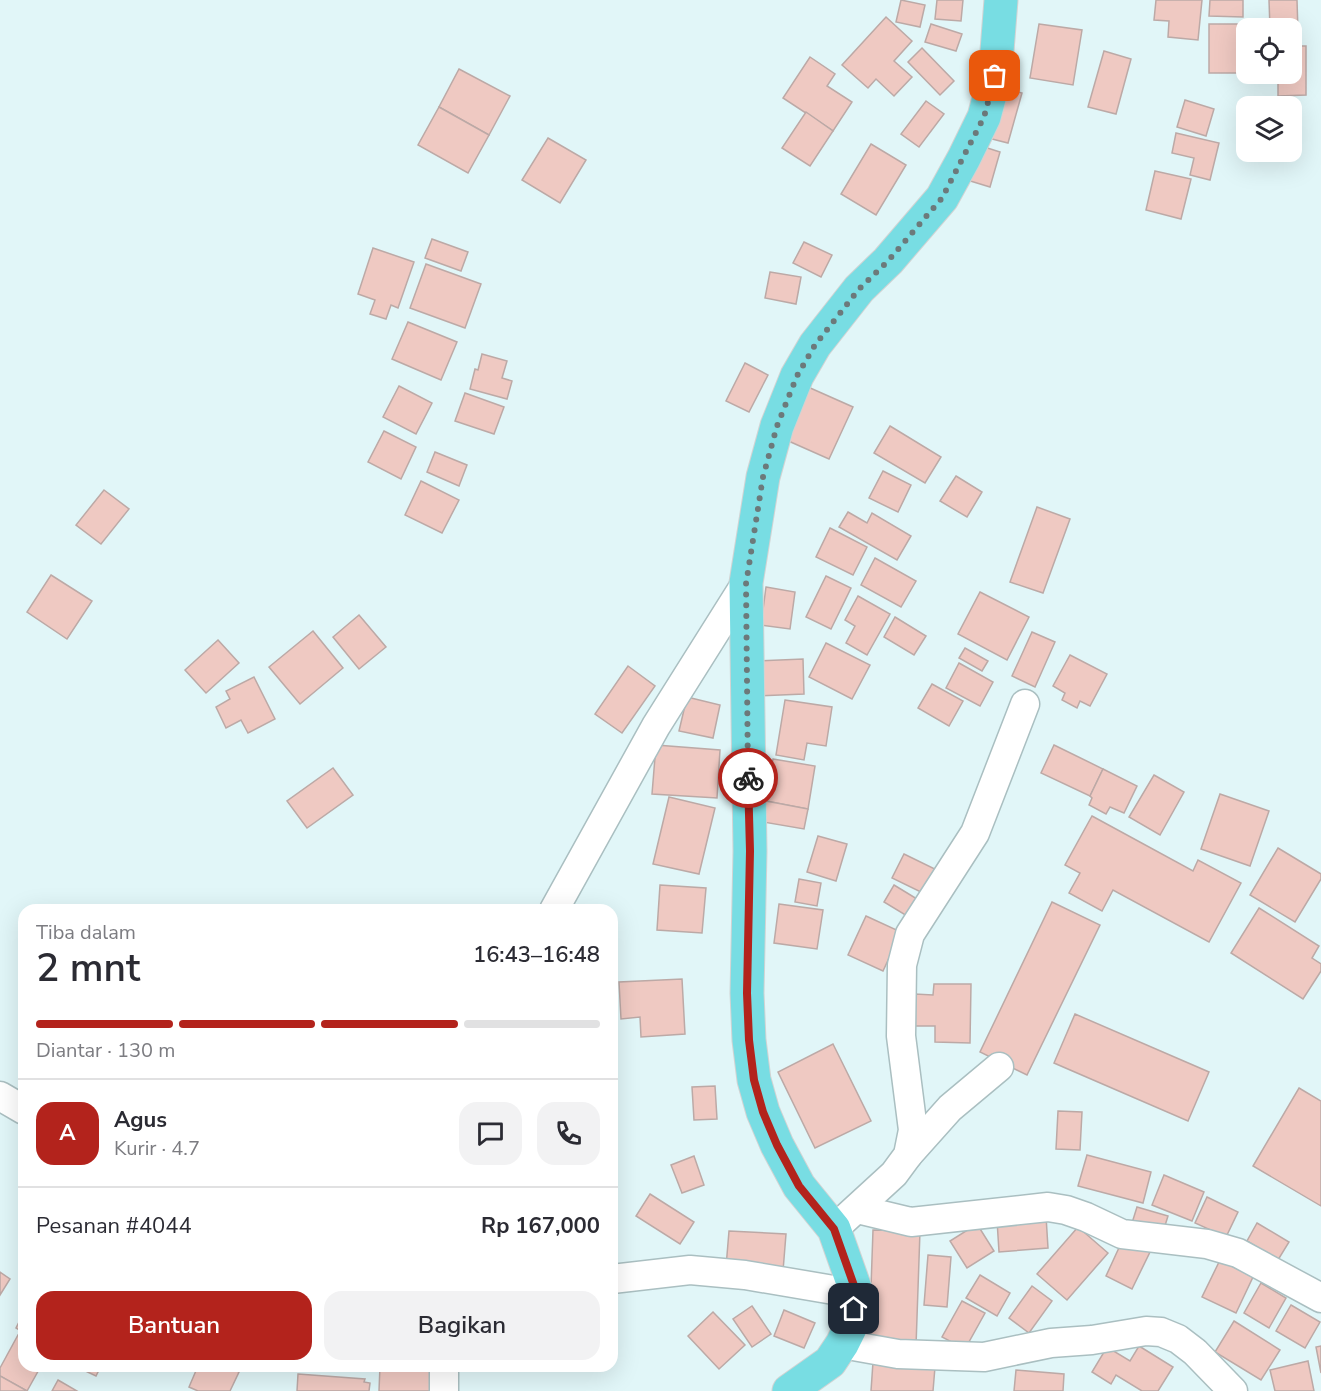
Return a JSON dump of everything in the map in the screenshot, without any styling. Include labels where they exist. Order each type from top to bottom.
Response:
[{"type":"main road","points":[[789,1391],[830,1362],[852,1324],[857,1294],[845,1219],[799,1186],[777,1145],[763,1112],[754,1080],[747,993],[750,851],[746,584],[763,477],[777,426],[797,376],[815,345],[853,297],[888,261],[942,198],[964,158],[984,117],[995,76],[1001,0]]},
{"type":"street","points":[[557,904],[656,726],[746,584]]},
{"type":"street","points":[[908,1155],[913,1130],[901,1036],[902,964],[910,934],[975,833],[1025,704]]},
{"type":"street","points":[[845,1219],[894,1174],[950,1108],[999,1067]]},
{"type":"street","points":[[0,1095],[18,1106]]},
{"type":"street","points":[[845,1219],[911,1222],[1048,1207],[1066,1210],[1122,1234],[1207,1244],[1238,1253],[1321,1298]]},
{"type":"street","points":[[618,1277],[690,1270],[745,1275],[857,1294]]},
{"type":"street","points":[[842,1344],[898,1354],[984,1356],[1051,1343],[1092,1340],[1146,1331],[1161,1332],[1178,1339],[1196,1352],[1233,1391]]},
{"type":"street","points":[[444,1372],[444,1391]]},
{"type":"building","points":[[901,0],[925,5],[920,27],[896,22]]},
{"type":"building","points":[[937,0],[963,0],[961,21],[935,19]]},
{"type":"building","points":[[1156,0],[1202,0],[1198,40],[1168,37],[1169,21],[1154,20]]},
{"type":"building","points":[[1210,0],[1243,0],[1243,17],[1209,16]]},
{"type":"building","points":[[1269,0],[1297,0],[1298,18],[1270,18]]},
{"type":"building","points":[[886,17],[912,41],[894,61],[912,77],[894,96],[876,79],[868,88],[842,65]]},
{"type":"building","points":[[931,24],[962,34],[956,51],[925,42]]},
{"type":"building","points":[[1039,24],[1082,30],[1073,85],[1030,78]]},
{"type":"building","points":[[1209,24],[1236,24],[1236,73],[1209,73]]},
{"type":"building","points":[[1302,46],[1306,46],[1306,95],[1278,96],[1278,84],[1302,84]]},
{"type":"building","points":[[922,48],[954,81],[940,95],[908,62]]},
{"type":"building","points":[[1104,51],[1131,59],[1116,114],[1088,107]]},
{"type":"building","points":[[810,57],[835,74],[827,86],[852,102],[833,131],[783,98]]},
{"type":"building","points":[[459,69],[510,96],[489,135],[439,107]]},
{"type":"building","points":[[998,87],[1022,93],[1008,143],[984,137]]},
{"type":"building","points":[[1185,100],[1214,109],[1206,136],[1177,127]]},
{"type":"building","points":[[926,101],[944,114],[919,147],[901,134]]},
{"type":"building","points":[[439,107],[489,135],[468,173],[418,145]]},
{"type":"building","points":[[806,112],[833,131],[810,166],[782,148]]},
{"type":"building","points":[[1176,133],[1219,143],[1210,180],[1190,175],[1194,158],[1172,153]]},
{"type":"building","points":[[548,138],[586,160],[560,203],[522,180]]},
{"type":"building","points":[[871,144],[906,165],[876,215],[841,194]]},
{"type":"building","points":[[978,145],[1000,152],[990,187],[967,180]]},
{"type":"building","points":[[1155,171],[1191,179],[1181,219],[1146,210]]},
{"type":"building","points":[[432,239],[468,252],[461,271],[425,258]]},
{"type":"building","points":[[804,242],[832,255],[821,277],[793,263]]},
{"type":"building","points":[[373,248],[414,262],[398,308],[391,305],[386,319],[370,314],[375,300],[358,294]]},
{"type":"building","points":[[426,264],[481,284],[465,328],[410,308]]},
{"type":"building","points":[[770,272],[801,277],[796,304],[765,298]]},
{"type":"building","points":[[408,322],[457,342],[441,380],[392,359]]},
{"type":"building","points":[[482,354],[507,361],[502,378],[512,381],[507,399],[470,389]]},
{"type":"building","points":[[745,363],[768,375],[749,412],[726,401]]},
{"type":"building","points":[[399,386],[432,403],[416,434],[383,417]]},
{"type":"building","points":[[808,387],[853,407],[829,459],[784,439]]},
{"type":"building","points":[[465,393],[504,407],[494,434],[455,421]]},
{"type":"building","points":[[890,426],[941,457],[925,483],[874,453]]},
{"type":"building","points":[[384,431],[416,447],[401,479],[368,462]]},
{"type":"building","points":[[435,452],[467,465],[459,486],[427,472]]},
{"type":"building","points":[[883,471],[911,485],[898,512],[869,498]]},
{"type":"building","points":[[956,476],[982,492],[967,517],[940,501]]},
{"type":"building","points":[[421,481],[459,500],[442,533],[405,515]]},
{"type":"building","points":[[104,490],[129,509],[101,544],[76,525]]},
{"type":"building","points":[[1037,507],[1070,519],[1043,593],[1010,582]]},
{"type":"building","points":[[848,512],[867,523],[872,513],[911,536],[897,560],[839,527]]},
{"type":"building","points":[[830,528],[867,547],[853,575],[816,557]]},
{"type":"building","points":[[875,558],[916,581],[901,607],[861,585]]},
{"type":"building","points":[[51,575],[92,601],[67,639],[27,612]]},
{"type":"building","points":[[826,576],[851,588],[831,629],[806,617]]},
{"type":"building","points":[[766,587],[795,592],[790,629],[761,625]]},
{"type":"building","points":[[980,592],[1029,617],[1007,660],[958,634]]},
{"type":"building","points":[[858,596],[890,614],[867,655],[846,643],[855,626],[845,620]]},
{"type":"building","points":[[359,615],[386,647],[359,669],[333,637]]},
{"type":"building","points":[[895,617],[926,636],[914,655],[884,637]]},
{"type":"building","points":[[313,631],[343,668],[300,704],[269,667]]},
{"type":"building","points":[[1032,632],[1055,642],[1035,687],[1012,676]]},
{"type":"building","points":[[218,640],[239,663],[206,693],[185,670]]},
{"type":"building","points":[[826,643],[870,665],[852,699],[809,677]]},
{"type":"building","points":[[965,648],[988,661],[982,671],[959,658]]},
{"type":"building","points":[[1070,655],[1107,674],[1090,706],[1080,701],[1077,708],[1062,700],[1065,693],[1053,686]]},
{"type":"building","points":[[803,659],[804,694],[759,696],[758,661]]},
{"type":"building","points":[[959,663],[993,682],[980,706],[946,688]]},
{"type":"building","points":[[628,666],[655,686],[622,733],[595,714]]},
{"type":"building","points":[[254,677],[275,719],[248,733],[241,720],[226,728],[216,707],[230,699],[226,691]]},
{"type":"building","points":[[932,684],[963,701],[949,726],[918,708]]},
{"type":"building","points":[[687,697],[720,705],[713,738],[679,731]]},
{"type":"building","points":[[785,700],[832,707],[826,746],[807,743],[804,760],[776,755]]},
{"type":"building","points":[[656,745],[720,750],[717,798],[652,794]]},
{"type":"building","points":[[1054,745],[1103,769],[1090,796],[1041,773]]},
{"type":"building","points":[[773,759],[815,766],[808,809],[766,801]]},
{"type":"building","points":[[333,768],[353,795],[307,828],[287,801]]},
{"type":"building","points":[[1103,769],[1137,786],[1124,813],[1110,807],[1106,814],[1089,805],[1092,798],[1090,796]]},
{"type":"building","points":[[1154,775],[1184,792],[1160,835],[1129,817]]},
{"type":"building","points":[[1220,794],[1269,811],[1250,866],[1201,849]]},
{"type":"building","points":[[669,797],[715,808],[699,874],[653,864]]},
{"type":"building","points":[[766,801],[808,809],[804,829],[763,822]]},
{"type":"building","points":[[1092,816],[1193,871],[1198,860],[1241,883],[1209,942],[1113,890],[1102,911],[1069,893],[1080,873],[1065,865]]},
{"type":"building","points":[[818,836],[847,844],[836,881],[807,872]]},
{"type":"building","points":[[1278,848],[1321,874],[1321,879],[1295,922],[1250,895]]},
{"type":"building","points":[[904,854],[939,871],[927,895],[892,878]]},
{"type":"building","points":[[799,879],[821,883],[817,906],[795,902]]},
{"type":"building","points":[[660,885],[706,888],[702,933],[657,930]]},
{"type":"building","points":[[894,885],[922,902],[912,919],[884,902]]},
{"type":"building","points":[[1052,902],[1100,925],[1027,1075],[980,1052]]},
{"type":"building","points":[[779,904],[823,910],[817,949],[774,943]]},
{"type":"building","points":[[1259,908],[1319,946],[1312,958],[1321,964],[1321,971],[1303,999],[1231,953]]},
{"type":"building","points":[[866,916],[901,932],[883,971],[848,955]]},
{"type":"building","points":[[682,979],[685,1034],[641,1037],[640,1017],[621,1019],[619,982]]},
{"type":"building","points":[[934,984],[971,984],[970,1043],[935,1042],[935,1026],[914,1026],[915,994],[933,995]]},
{"type":"building","points":[[1075,1014],[1209,1072],[1188,1121],[1054,1063]]},
{"type":"building","points":[[833,1044],[871,1121],[815,1148],[778,1072]]},
{"type":"building","points":[[715,1086],[717,1119],[694,1120],[692,1087]]},
{"type":"building","points":[[1299,1088],[1321,1101],[1321,1206],[1253,1166]]},
{"type":"building","points":[[1058,1111],[1082,1112],[1080,1150],[1056,1149]]},
{"type":"building","points":[[1087,1155],[1151,1172],[1143,1203],[1078,1186]]},
{"type":"building","points":[[694,1156],[704,1185],[682,1193],[671,1165]]},
{"type":"building","points":[[1164,1175],[1204,1192],[1192,1221],[1152,1205]]},
{"type":"building","points":[[650,1194],[694,1222],[680,1244],[636,1216]]},
{"type":"building","points":[[1207,1197],[1238,1212],[1226,1237],[1195,1223]]},
{"type":"building","points":[[1137,1207],[1168,1216],[1163,1232],[1132,1223]]},
{"type":"building","points":[[1046,1216],[1048,1248],[999,1252],[997,1220]]},
{"type":"building","points":[[1257,1223],[1289,1242],[1278,1260],[1247,1241]]},
{"type":"building","points":[[977,1224],[994,1251],[967,1268],[950,1241]]},
{"type":"building","points":[[1078,1227],[1108,1253],[1067,1300],[1037,1274]]},
{"type":"building","points":[[873,1230],[920,1231],[916,1346],[869,1345]]},
{"type":"building","points":[[729,1231],[786,1234],[783,1271],[726,1267]]},
{"type":"building","points":[[1123,1239],[1150,1252],[1132,1289],[1106,1276]]},
{"type":"building","points":[[928,1255],[951,1257],[947,1307],[924,1305]]},
{"type":"building","points":[[1220,1260],[1253,1277],[1236,1313],[1202,1297]]},
{"type":"building","points":[[0,1272],[10,1279],[0,1295]]},
{"type":"building","points":[[980,1275],[1010,1293],[997,1316],[966,1298]]},
{"type":"building","points":[[1261,1283],[1286,1298],[1269,1328],[1244,1313]]},
{"type":"building","points":[[1032,1286],[1052,1301],[1029,1333],[1009,1318]]},
{"type":"building","points":[[962,1301],[985,1313],[965,1349],[942,1337]]},
{"type":"building","points":[[1291,1305],[1320,1322],[1305,1348],[1276,1331]]},
{"type":"building","points":[[752,1306],[771,1334],[752,1347],[733,1319]]},
{"type":"building","points":[[784,1310],[815,1323],[804,1348],[774,1336]]},
{"type":"building","points":[[713,1312],[745,1345],[719,1369],[688,1336]]},
{"type":"building","points":[[1234,1321],[1280,1350],[1261,1380],[1215,1352]]},
{"type":"building","points":[[18,1335],[18,1372],[38,1372],[27,1391],[0,1376],[0,1368]]},
{"type":"building","points":[[1139,1346],[1173,1367],[1158,1391],[1142,1391],[1116,1375],[1111,1384],[1092,1372],[1107,1347],[1130,1361]]},
{"type":"building","points":[[1321,1346],[1321,1373],[1316,1347]]},
{"type":"building","points":[[1308,1361],[1314,1391],[1275,1391],[1270,1370]]},
{"type":"building","points":[[873,1362],[935,1367],[933,1391],[871,1391]]},
{"type":"building","points":[[1016,1370],[1064,1374],[1063,1391],[1014,1391]]},
{"type":"building","points":[[195,1372],[239,1372],[230,1391],[198,1391],[189,1387]]},
{"type":"building","points":[[380,1372],[435,1372],[440,1391],[379,1391]]},
{"type":"building","points":[[298,1374],[365,1379],[364,1382],[370,1383],[369,1391],[297,1391]]},
{"type":"building","points":[[0,1376],[27,1391],[0,1391]]},
{"type":"building","points":[[58,1380],[77,1391],[52,1391]]},
{"type":"way so far","points":[[748,778],[746,584],[763,477],[777,426],[797,376],[815,345],[859,289],[888,261],[942,198],[984,117],[995,76]]},
{"type":"route","points":[[748,778],[750,851],[747,993],[754,1080],[763,1112],[777,1145],[799,1186],[834,1229],[857,1294],[854,1309]]}]
